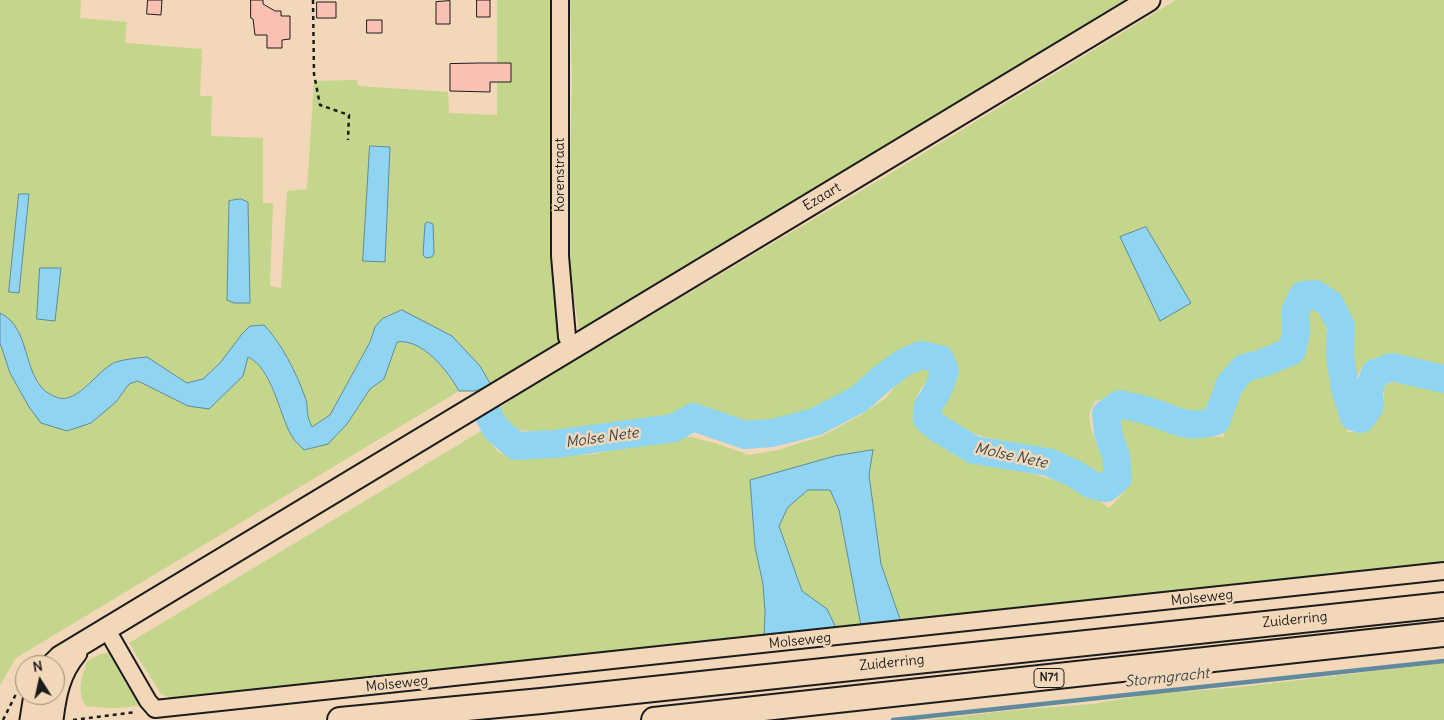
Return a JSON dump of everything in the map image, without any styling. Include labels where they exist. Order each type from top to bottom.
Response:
[{"type":"highway","name":"Zuiderring","points":[[340,720],[541,701],[1444,605]]},
{"type":"highway","name":"N71","points":[[654,720],[1444,634]]},
{"type":"main road","name":"Ezaart","points":[[107,630],[1149,0]]},
{"type":"main road","points":[[64,655],[107,630]]},
{"type":"main road","points":[[57,715],[62,673],[83,644]]},
{"type":"main road","points":[[29,705],[31,720]]},
{"type":"street","name":"Korenstraat","points":[[560,0],[560,256],[567,337],[572,348]]},
{"type":"street","name":"Molseweg","points":[[155,709],[1444,572]]},
{"type":"street","points":[[107,630],[155,709]]},
{"type":"path","points":[[313,0],[314,74],[320,105],[349,114],[348,140]]},
{"type":"path","points":[[3,720],[15,695]]},
{"type":"path","points":[[73,720],[93,719],[155,709]]},
{"type":"green space","points":[[0,0],[81,0],[80,18],[127,22],[125,43],[202,49],[200,96],[212,96],[211,136],[263,138],[263,203],[273,203],[270,286],[281,288],[287,191],[307,189],[314,81],[357,80],[358,86],[448,92],[449,113],[497,115],[497,0],[553,0],[553,281],[559,346],[491,385],[480,366],[401,310],[382,319],[375,327],[370,342],[330,415],[312,427],[307,416],[306,399],[274,335],[250,326],[215,370],[203,380],[187,383],[171,373],[115,362],[72,397],[61,398],[45,392],[31,371],[18,329],[0,313]],"holes":[[[19,194],[29,195],[19,293],[9,293]],[[229,201],[249,295],[250,303],[227,300]]]},
{"type":"green space","points":[[570,0],[1126,0],[579,330],[568,258],[572,79]]},
{"type":"green space","points":[[1176,0],[1444,0],[1444,366],[1404,357],[1383,356],[1366,362],[1357,376],[1350,374],[1346,359],[1343,318],[1332,297],[1322,286],[1312,284],[1297,289],[1286,341],[1282,347],[1271,353],[1233,365],[1219,378],[1212,393],[1209,409],[1202,417],[1185,415],[1134,400],[1110,399],[1095,401],[1090,412],[1091,425],[1095,440],[1107,466],[1103,477],[1097,480],[1091,479],[1084,471],[1062,460],[1036,452],[1002,447],[1005,441],[986,437],[952,423],[937,411],[952,374],[948,356],[929,347],[916,349],[883,364],[872,379],[844,398],[805,414],[765,424],[696,410],[661,418],[602,427],[537,431],[512,430],[500,423],[494,412],[522,392],[876,182]]},
{"type":"green space","points":[[1312,305],[1321,312],[1325,323],[1341,414],[1348,432],[1362,432],[1370,428],[1378,418],[1383,405],[1384,385],[1392,382],[1444,391],[1444,566],[901,622],[881,564],[869,475],[873,450],[835,456],[750,480],[755,547],[763,584],[764,639],[561,661],[507,662],[174,699],[161,694],[129,643],[481,431],[498,452],[519,459],[595,454],[672,438],[691,437],[749,455],[778,450],[822,436],[859,416],[886,398],[899,380],[918,369],[929,367],[933,368],[932,378],[920,390],[915,403],[917,416],[923,428],[945,449],[972,462],[1009,467],[1068,485],[1094,497],[1109,508],[1125,489],[1130,476],[1127,452],[1116,423],[1118,417],[1139,420],[1175,434],[1224,437],[1223,430],[1231,402],[1234,393],[1239,387],[1256,377],[1288,365],[1302,353],[1306,343],[1305,308]]},
{"type":"green space","points":[[407,340],[437,361],[459,391],[21,655],[15,655],[15,660],[0,685],[0,343],[10,373],[29,407],[116,402],[129,384],[138,381],[188,406],[248,357],[263,371],[274,392],[291,435],[304,450],[328,443],[347,424],[370,389],[384,379],[397,342]]},
{"type":"green space","points":[[808,490],[831,490],[839,510],[861,626],[837,630],[802,591],[779,526],[787,507]]},
{"type":"green space","points":[[113,651],[142,704],[121,708],[86,706],[81,690],[87,661],[101,654]]},
{"type":"green space","points":[[1444,663],[1444,720],[928,720],[1015,710],[1092,704],[1145,695],[1240,687]]},
{"type":"water","points":[[370,146],[390,147],[385,262],[363,261]]},
{"type":"water","points":[[19,194],[29,194],[19,293],[9,292]]},
{"type":"water","points":[[241,199],[248,202],[250,303],[234,303],[227,300],[229,201]]},
{"type":"water","points":[[428,222],[433,224],[434,253],[432,257],[426,258],[423,255],[425,224]]},
{"type":"water","points":[[1146,227],[1191,303],[1160,321],[1120,237]]},
{"type":"water","points":[[40,268],[61,268],[55,321],[37,319]]},
{"type":"water","points":[[402,310],[452,336],[480,366],[491,385],[475,391],[459,391],[448,374],[425,350],[406,342],[397,342],[384,379],[370,389],[347,424],[328,444],[304,450],[291,435],[274,392],[263,371],[248,357],[243,376],[209,409],[188,406],[138,381],[129,384],[116,402],[91,423],[67,431],[41,423],[29,407],[10,373],[0,343],[0,313],[11,321],[18,331],[38,382],[46,392],[59,398],[66,398],[81,390],[109,365],[132,359],[147,357],[187,383],[203,379],[220,363],[250,326],[264,325],[282,349],[298,378],[307,404],[312,427],[330,415],[370,342],[375,327],[382,319]]},
{"type":"water","points":[[873,450],[869,475],[881,564],[901,622],[861,626],[839,510],[830,490],[808,490],[788,507],[779,526],[802,591],[827,609],[837,630],[764,639],[763,584],[755,547],[750,480],[835,456]]},
{"type":"building","points":[[148,0],[162,0],[161,15],[147,14]]},
{"type":"building","points":[[251,0],[263,0],[263,4],[275,11],[281,11],[281,16],[290,16],[290,39],[282,40],[282,48],[267,48],[267,35],[255,35],[253,19],[251,18]]},
{"type":"building","points":[[477,0],[490,0],[490,17],[477,17]]},
{"type":"building","points":[[450,1],[450,24],[436,24],[436,2]]},
{"type":"building","points":[[317,2],[336,2],[336,18],[317,18]]},
{"type":"building","points":[[367,20],[382,20],[382,33],[367,33]]},
{"type":"building","points":[[511,63],[511,82],[490,82],[490,92],[450,91],[450,64]]},
{"type":"waterway","name":"Molse Nete","points":[[488,414],[496,429],[516,446],[555,444],[674,428],[693,417],[745,435],[772,433],[815,422],[859,399],[903,363],[921,355],[940,359],[945,371],[938,390],[927,408],[927,419],[939,429],[974,450],[1048,462],[1075,474],[1092,485],[1106,488],[1118,478],[1116,456],[1108,433],[1106,414],[1120,404],[1143,409],[1182,423],[1197,425],[1216,421],[1230,384],[1244,368],[1263,363],[1292,351],[1296,333],[1295,312],[1303,295],[1315,294],[1330,304],[1341,326],[1340,355],[1345,389],[1354,417],[1361,419],[1370,406],[1369,390],[1375,373],[1392,367],[1444,379]]},
{"type":"waterway","name":"Stormgracht","points":[[893,720],[1444,661]]}]
